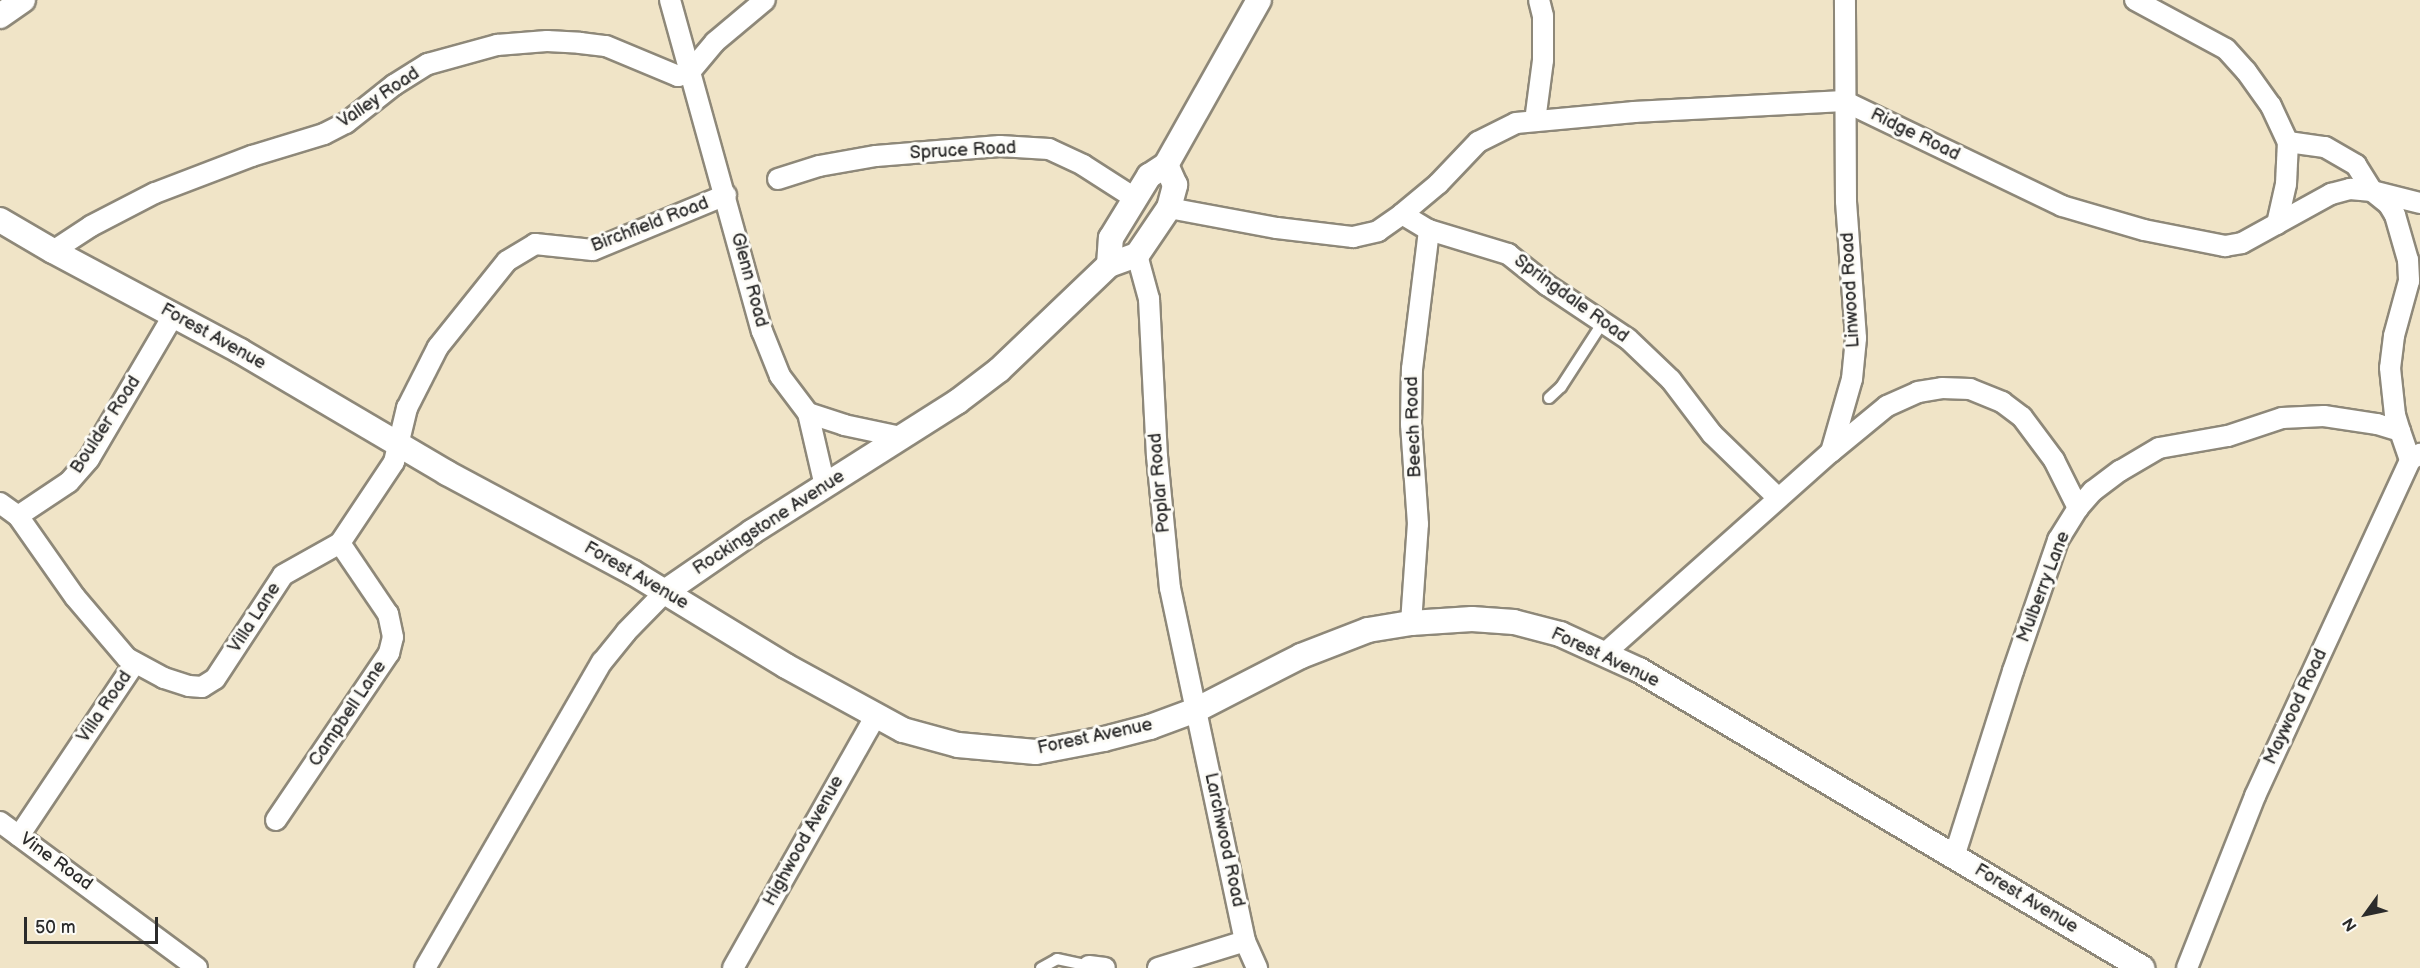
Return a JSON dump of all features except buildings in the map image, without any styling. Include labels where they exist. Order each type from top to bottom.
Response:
[{"type":"street","points":[[0,16],[23,0]]},
{"type":"street","name":"Glenn Road","points":[[670,0],[762,331],[780,376],[808,413],[825,486]]},
{"type":"street","points":[[689,73],[716,42],[765,0]]},
{"type":"street","points":[[1109,265],[1111,238],[1149,176],[1166,165],[1259,0]]},
{"type":"street","points":[[1535,121],[1543,60],[1543,16],[1539,0]]},
{"type":"street","name":"Linwood Road","points":[[1831,452],[1852,379],[1856,338],[1846,201],[1845,0]]},
{"type":"street","points":[[2135,0],[2226,49],[2246,71],[2271,106],[2288,142],[2286,184],[2277,224]]},
{"type":"street","name":"Valley Road","points":[[53,251],[91,226],[155,193],[252,156],[324,134],[346,123],[394,85],[428,64],[485,48],[547,41],[606,46],[678,76],[689,73]]},
{"type":"street","name":"Ridge Road","points":[[1402,214],[1438,184],[1478,142],[1516,123],[1634,112],[1844,101],[2062,206],[2144,230],[2225,246],[2242,243],[2331,194],[2350,189],[2372,191],[2420,204]]},
{"type":"street","points":[[2288,142],[2325,147],[2356,165],[2372,191],[2389,205],[2414,257],[2394,336],[2390,368],[2395,415],[2400,431],[2415,457]]},
{"type":"street","name":"Spruce Road","points":[[778,179],[819,166],[876,156],[1000,146],[1039,148],[1048,149],[1083,165],[1136,199]]},
{"type":"street","points":[[1137,255],[1169,208],[1175,185],[1166,165]]},
{"type":"street","name":"Birchfield Road","points":[[399,445],[407,408],[438,347],[507,261],[524,248],[535,244],[593,250],[726,195]]},
{"type":"street","points":[[1169,208],[1277,228],[1353,237],[1378,231],[1402,214]]},
{"type":"street","name":"Springdale Road","points":[[1402,214],[1429,230],[1508,254],[1547,285],[1628,339],[1671,380],[1712,434],[1778,498]]},
{"type":"street","name":"Forest Avenue","points":[[0,220],[53,251],[240,351],[399,445],[665,592],[786,666],[903,729],[958,745],[1036,752],[1104,739],[1150,727],[1196,710],[1301,656],[1368,630],[1412,623],[1473,619],[1514,622],[1560,634],[1639,670],[2142,968]]},
{"type":"street","name":"Beech Road","points":[[1412,623],[1418,524],[1411,424],[1412,369],[1429,230]]},
{"type":"street","name":"Rockingstone Avenue","points":[[425,968],[602,662],[626,632],[665,592],[957,402],[999,370],[1109,265],[1137,255]]},
{"type":"street","name":"Poplar Road","points":[[1137,255],[1149,299],[1157,456],[1170,588],[1196,710]]},
{"type":"street","name":"Boulder Road","points":[[18,516],[69,482],[89,459],[173,316]]},
{"type":"street","points":[[1604,654],[1831,452],[1887,406],[1918,392],[1942,388],[1970,389],[2002,402],[2022,417],[2054,460],[2078,508]]},
{"type":"street","points":[[808,413],[844,425],[901,437]]},
{"type":"street","name":"Mulberry Lane","points":[[1954,857],[2058,540],[2078,508],[2093,491],[2120,471],[2159,448],[2228,436],[2282,418],[2324,416],[2377,424],[2400,431]]},
{"type":"street","name":"Villa Lane","points":[[134,664],[172,681],[202,687],[215,679],[283,575],[340,543],[394,462],[399,445]]},
{"type":"street","name":"Maywood Road","points":[[2187,968],[2254,796],[2415,457]]},
{"type":"street","name":"Villa Road","points":[[0,504],[18,516],[75,597],[134,664],[6,828]]},
{"type":"street","name":"Campbell Lane","points":[[276,820],[389,653],[393,637],[388,614],[340,543]]},
{"type":"street","name":"Larchwood Road","points":[[1196,710],[1245,941],[1257,968]]},
{"type":"street","name":"Highwood Avenue","points":[[733,968],[876,715]]},
{"type":"street","name":"Vine Road","points":[[6,828],[198,968]]},
{"type":"street","points":[[1158,968],[1245,941]]},
{"type":"lane","points":[[1549,398],[1561,387],[1603,322]]},
{"type":"lane","points":[[1041,968],[1057,959],[1097,967]]}]
